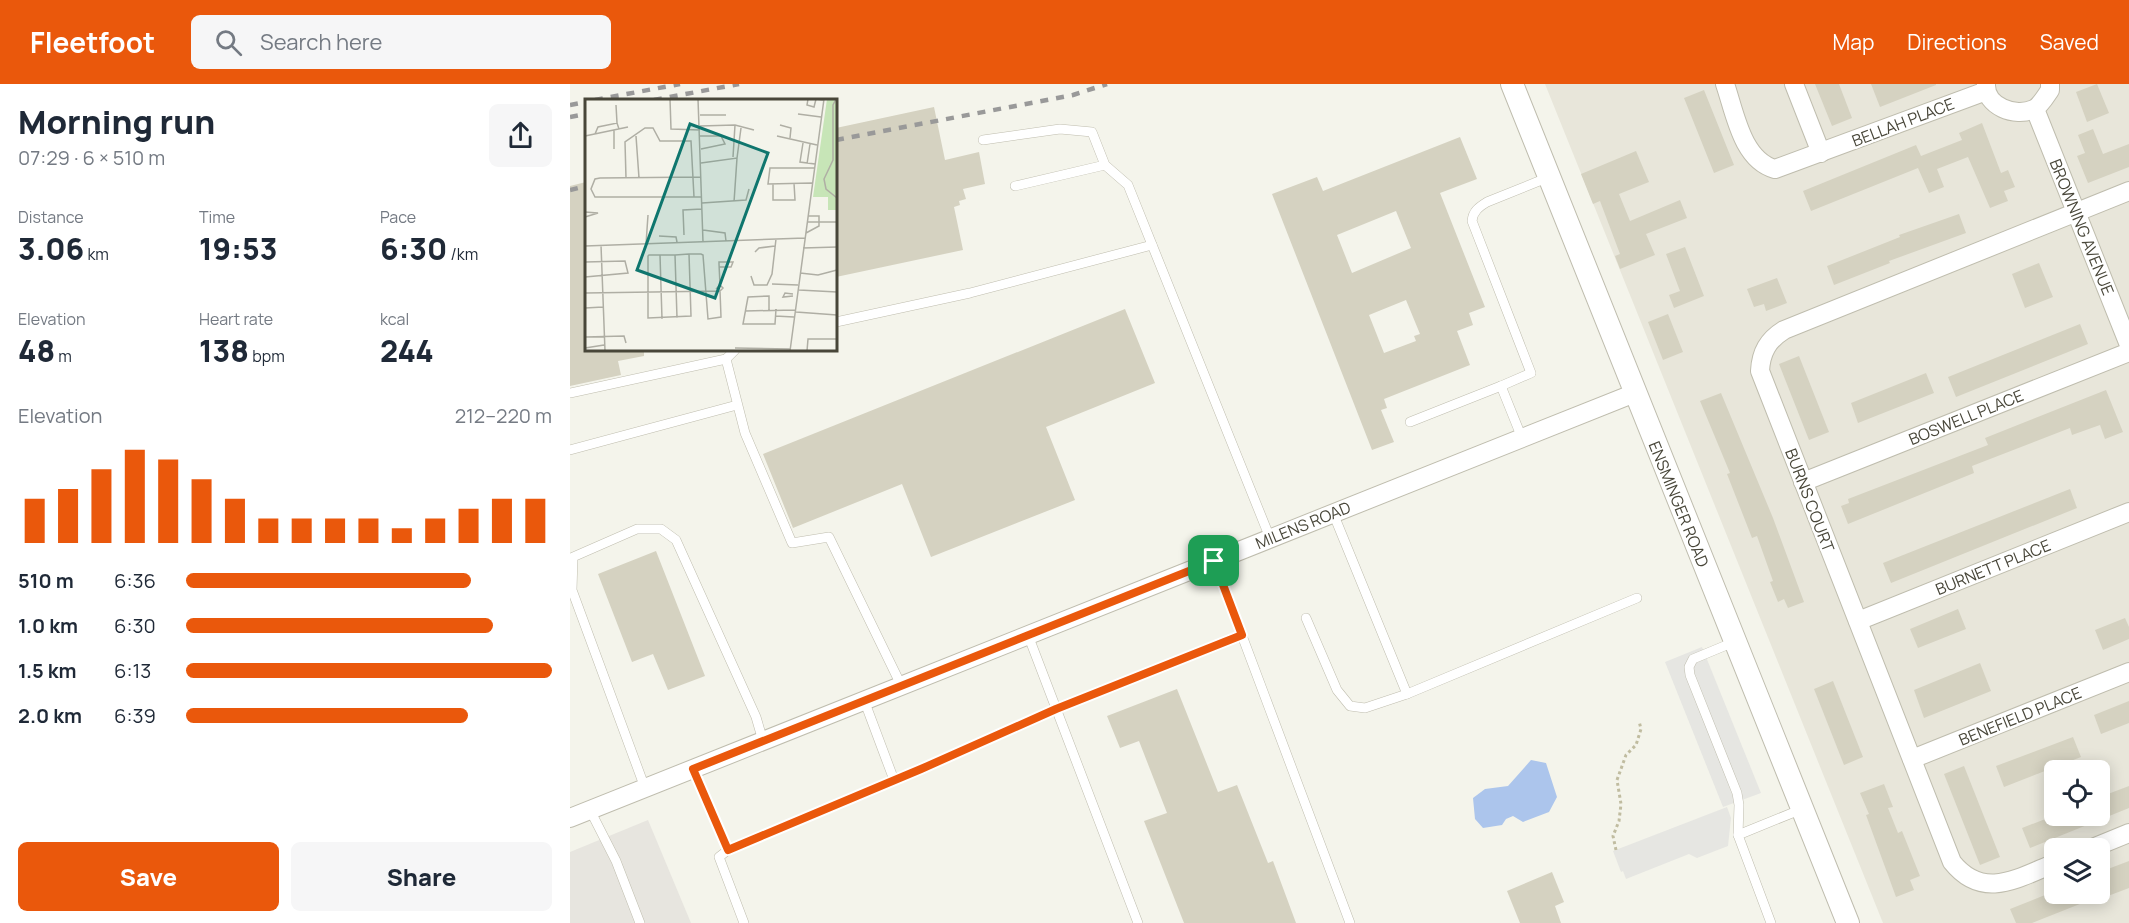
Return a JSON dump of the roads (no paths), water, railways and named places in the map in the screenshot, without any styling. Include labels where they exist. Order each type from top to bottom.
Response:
[{"type":"street","name":"ENSMINGER ROAD","points":[[1512,84],[1848,923]]},
{"type":"street","name":"BELLAH PLACE","points":[[1725,84],[1748,147],[1764,166],[1775,169],[1986,87]]},
{"type":"street","points":[[1794,84],[1821,153]]},
{"type":"street","points":[[1986,87],[1997,106],[2016,113],[2035,109],[2050,90],[2050,84]]},
{"type":"street","name":"BROWNING AVENUE","points":[[2035,109],[2129,345]]},
{"type":"street","name":"BURNS COURT","points":[[2044,867],[1997,884],[1984,884],[1970,879],[1952,862],[1760,371],[1761,359],[1765,347],[1773,337],[1784,330],[2129,191]]},
{"type":"street","name":"BOSWELL PLACE","points":[[1803,482],[2129,352]]},
{"type":"street","name":"MILENS ROAD","points":[[570,818],[1635,393]]},
{"type":"street","name":"BURNETT PLACE","points":[[1857,621],[2129,512]]},
{"type":"street","name":"BENEFIELD PLACE","points":[[1912,759],[2129,672]]},
{"type":"street","points":[[2110,841],[2129,833]]},
{"type":"lane","points":[[983,140],[1060,129],[1092,132],[1105,165],[1128,185],[1270,538]]},
{"type":"lane","points":[[1015,186],[1105,165]]},
{"type":"lane","points":[[1410,422],[1531,373],[1472,221],[1478,207],[1549,177]]},
{"type":"lane","points":[[837,322],[970,293],[1152,245]]},
{"type":"lane","points":[[570,393],[726,359],[734,351]]},
{"type":"lane","points":[[726,359],[745,433],[792,543],[829,537],[901,685]]},
{"type":"lane","points":[[1501,386],[1522,438]]},
{"type":"lane","points":[[570,450],[737,405]]},
{"type":"lane","points":[[1333,513],[1407,694]]},
{"type":"lane","points":[[645,788],[572,590],[573,557],[637,529],[661,530],[676,540],[756,717],[763,741]]},
{"type":"lane","points":[[1214,561],[1350,923]]},
{"type":"lane","points":[[1306,618],[1337,690],[1350,706],[1365,708],[1407,694],[1637,598]]},
{"type":"lane","points":[[1028,634],[1138,923]]},
{"type":"lane","points":[[744,923],[719,857],[728,850],[1056,709],[1242,635]]},
{"type":"lane","points":[[1734,642],[1693,659],[1689,667],[1690,675],[1737,793],[1738,835],[1771,923]]},
{"type":"lane","points":[[864,700],[894,780]]},
{"type":"lane","points":[[693,769],[728,850]]},
{"type":"lane","points":[[1738,835],[1802,809]]},
{"type":"lane","points":[[590,810],[613,854],[640,923]]},
{"type":"water","points":[[1531,760],[1546,763],[1557,797],[1549,812],[1523,822],[1513,816],[1506,819],[1502,825],[1483,828],[1475,819],[1473,798],[1485,789],[1508,786]]},
{"type":"railway","points":[[600,99],[680,84]]},
{"type":"railway","points":[[659,99],[739,84]]},
{"type":"railway","points":[[837,140],[1073,95],[1107,84]]},
{"type":"railway","points":[[570,105],[585,102]]},
{"type":"railway","points":[[570,117],[585,114]]},
{"type":"railway","points":[[570,190],[585,186]]}]
